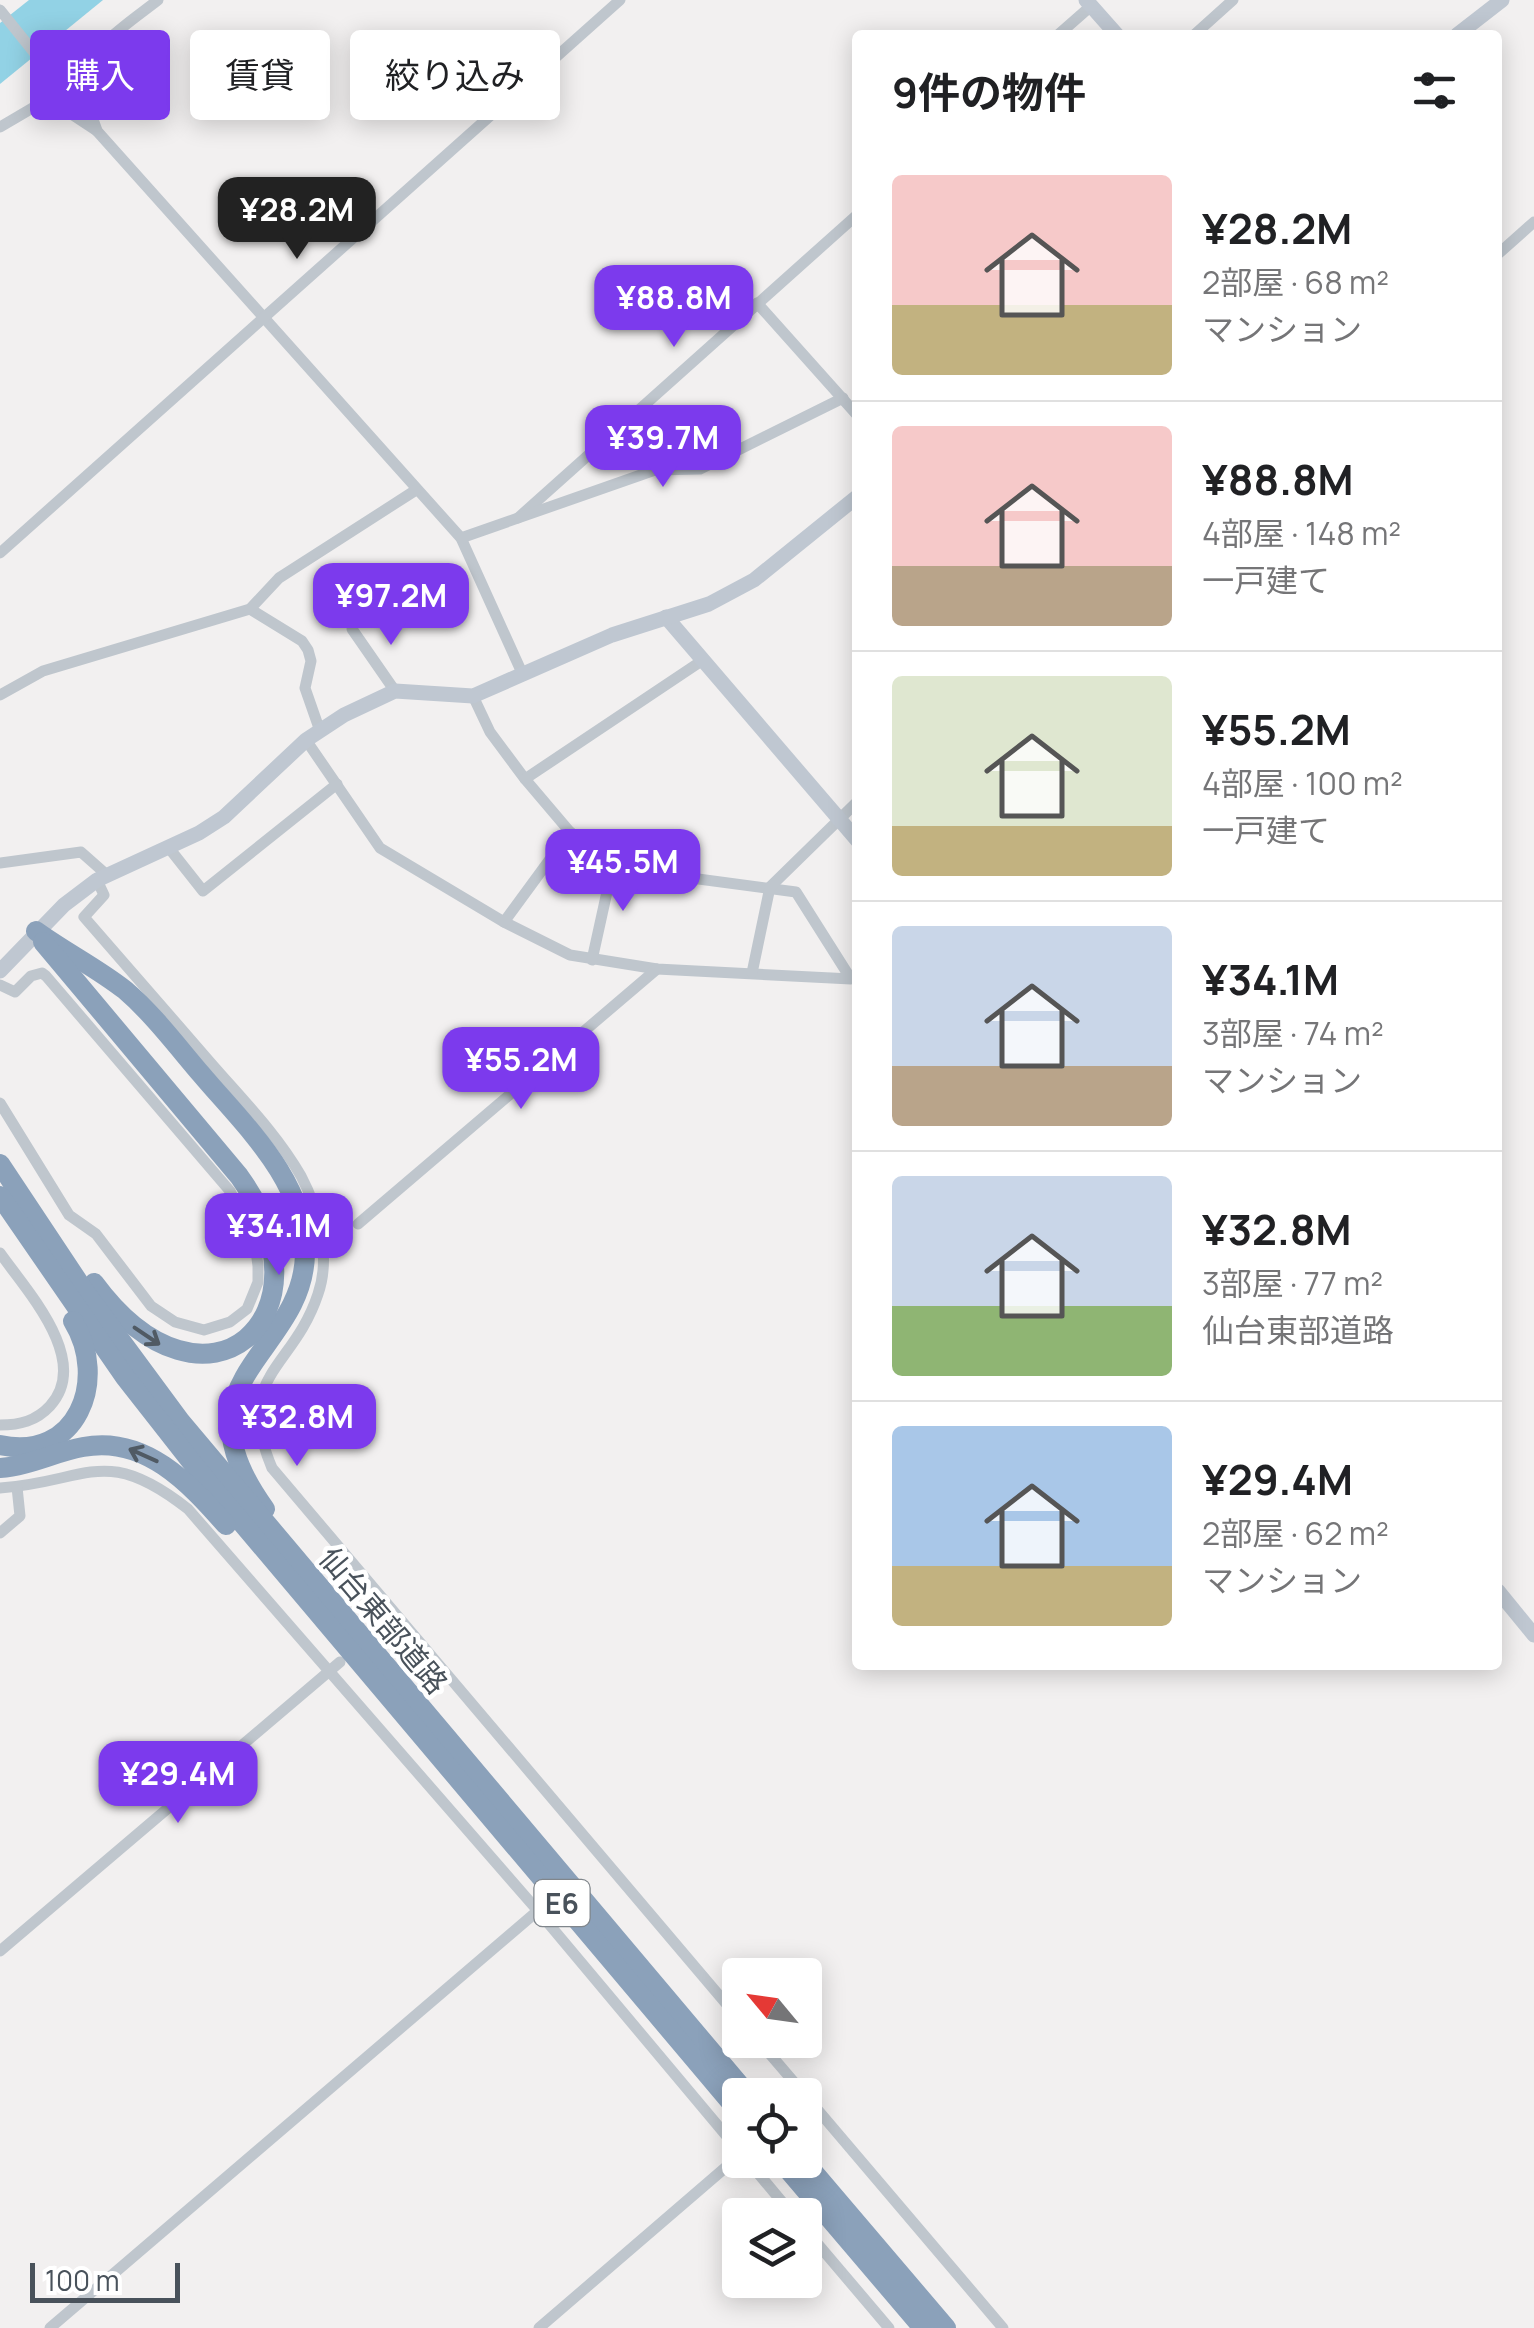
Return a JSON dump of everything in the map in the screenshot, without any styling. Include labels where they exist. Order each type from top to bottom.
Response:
[{"type":"highway","points":[[0,1152],[99,1290],[144,1336],[181,1352],[215,1353],[239,1343],[265,1317],[274,1294],[273,1256],[246,1186],[58,964],[36,931]]},
{"type":"highway","points":[[36,931],[135,999],[260,1143],[286,1186],[304,1238],[304,1268],[295,1297],[252,1360],[237,1390],[234,1441],[258,1499],[391,1688]]},
{"type":"highway","name":"仙台東部道路","points":[[0,1164],[77,1281],[180,1421],[391,1688],[722,2090]]},
{"type":"highway","name":"仙台東部道路","points":[[0,1196],[125,1377],[733,2078]]},
{"type":"highway","points":[[0,1210],[76,1326],[90,1370],[86,1399],[69,1426],[42,1443],[26,1447],[0,1445]]},
{"type":"highway","points":[[0,1468],[99,1445],[125,1447],[151,1457],[198,1494],[391,1688]]},
{"type":"highway","points":[[795,2178],[923,2328]]},
{"type":"highway","points":[[818,2178],[946,2328]]},
{"type":"street","points":[[97,131],[80,86],[81,74],[89,57],[158,0]]},
{"type":"street","points":[[0,552],[620,0]]},
{"type":"street","points":[[1200,30],[1233,0]]},
{"type":"street","points":[[1463,30],[1502,0]]},
{"type":"street","points":[[1063,30],[1088,3],[1112,30]]},
{"type":"street","points":[[0,10],[97,131],[461,538],[523,674]]},
{"type":"street","points":[[0,127],[41,104],[53,102],[97,131]]},
{"type":"street","points":[[518,518],[852,219]]},
{"type":"street","points":[[1502,250],[1534,222]]},
{"type":"street","points":[[758,303],[852,409]]},
{"type":"street","points":[[461,538],[656,470],[700,469],[843,398]]},
{"type":"street","points":[[0,695],[43,671],[250,609],[280,578],[416,490]]},
{"type":"street","points":[[0,970],[36,931],[102,878],[169,848],[242,804],[313,736],[344,714],[395,691],[473,696],[612,635],[708,604],[754,580],[852,501]]},
{"type":"street","points":[[250,609],[302,641],[308,650],[311,660],[305,688],[313,736],[337,784],[380,848],[504,922],[570,956],[657,969],[850,980],[796,892],[631,870],[570,832],[490,732],[473,696]]},
{"type":"street","points":[[666,617],[852,834]]},
{"type":"street","points":[[352,629],[395,691]]},
{"type":"street","points":[[525,779],[702,660]]},
{"type":"street","points":[[169,848],[203,890],[337,784]]},
{"type":"street","points":[[752,974],[770,887],[852,806]]},
{"type":"street","points":[[504,922],[570,832]]},
{"type":"street","points":[[0,863],[82,852],[102,878],[104,896],[84,917],[270,1130],[303,1180],[324,1251],[319,1293],[307,1321],[269,1376],[258,1401],[258,1428],[272,1468],[722,1999]]},
{"type":"street","points":[[592,960],[614,860]]},
{"type":"street","points":[[358,1224],[657,969]]},
{"type":"street","points":[[0,985],[15,992],[32,976],[46,976],[230,1191],[255,1244],[258,1266],[258,1282],[246,1309],[230,1322],[204,1330],[174,1322],[151,1306],[96,1234],[69,1215],[0,1104]]},
{"type":"street","points":[[0,1253],[52,1329],[62,1371],[59,1391],[46,1410],[21,1424],[0,1424]]},
{"type":"street","points":[[0,1488],[110,1469],[167,1493],[198,1518],[542,1907],[722,2132]]},
{"type":"street","points":[[0,1533],[20,1516],[17,1487]]},
{"type":"street","points":[[1502,1596],[1534,1634]]},
{"type":"street","points":[[0,1951],[340,1662]]},
{"type":"street","points":[[50,2328],[542,1907]]},
{"type":"street","points":[[773,2058],[790,2078]]},
{"type":"street","points":[[822,2115],[1003,2328]]},
{"type":"street","points":[[539,2328],[722,2170]]},
{"type":"street","points":[[761,2178],[778,2198]]},
{"type":"street","points":[[822,2249],[889,2328]]},
{"type":"water","points":[[29,0],[103,0],[66,30],[30,30],[30,60],[0,84],[0,23]]}]
